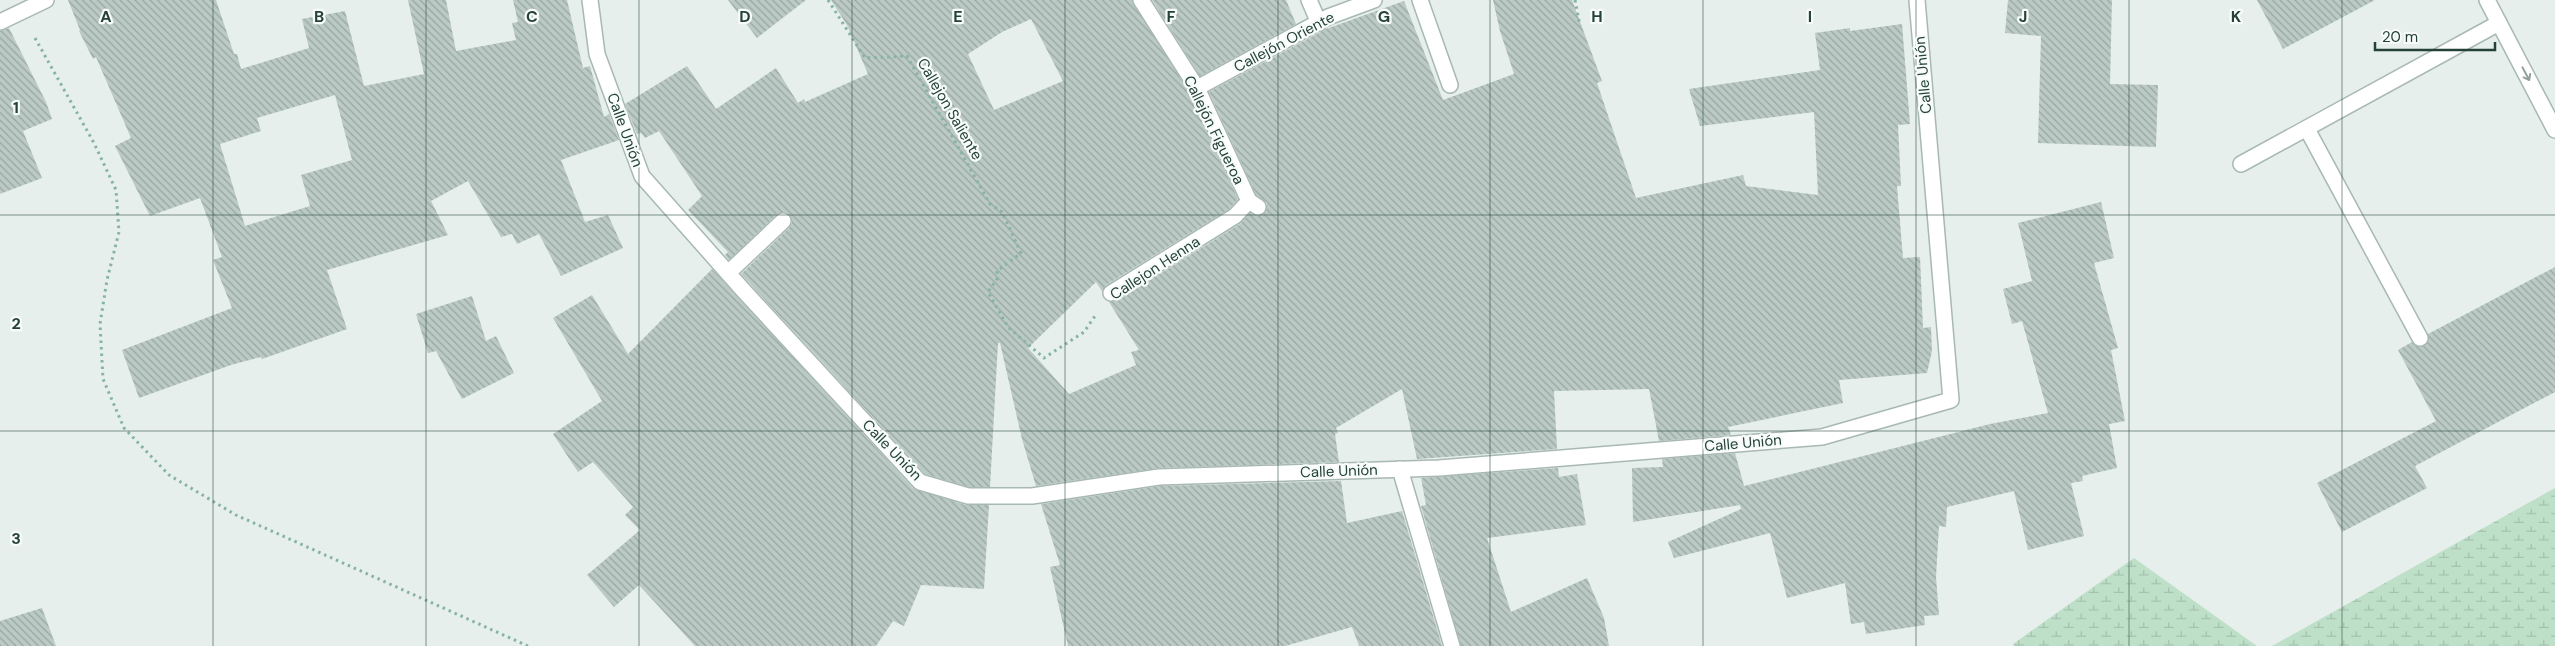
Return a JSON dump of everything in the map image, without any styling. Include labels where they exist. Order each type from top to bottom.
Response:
[{"type":"street","points":[[0,22],[46,0]]},
{"type":"street","name":"Calle Unión","points":[[590,0],[597,54],[642,176],[728,273],[920,482],[968,496],[1032,496],[1159,477],[1439,468],[1822,437],[1951,400],[1917,0]]},
{"type":"street","name":"Callejón Figueroa","points":[[1141,0],[1197,88],[1254,204]]},
{"type":"street","points":[[1309,0],[1319,23]]},
{"type":"street","name":"Callejón Oriente","points":[[1197,88],[1328,17],[1374,0]]},
{"type":"street","points":[[1420,0],[1450,85]]},
{"type":"street","points":[[2487,0],[2555,130]]},
{"type":"street","points":[[2241,164],[2499,23]]},
{"type":"street","points":[[2307,129],[2420,338]]},
{"type":"street","name":"Callejon Henna","points":[[1111,293],[1254,204]]},
{"type":"street","points":[[728,273],[783,221]]},
{"type":"street","points":[[1400,469],[1452,646]]},
{"type":"path","name":"Callejon Saliente","points":[[828,0],[865,58],[907,56],[990,204],[1002,212],[1020,253],[997,271],[997,279],[988,292],[1008,327],[1044,358]]},
{"type":"path","points":[[1575,0],[1580,26]]},
{"type":"path","points":[[20,11],[94,143],[116,190],[119,232],[107,280],[100,324],[103,379],[124,428],[169,476],[236,515],[528,646]]},
{"type":"path","name":"Callejon Henna","points":[[1044,358],[1084,332],[1111,293]]},
{"type":"green space","points":[[2555,488],[2555,646],[2272,646]]},
{"type":"green space","points":[[2134,558],[2257,646],[2014,646],[2013,644]]},
{"type":"building","points":[[68,0],[216,0],[241,69],[309,48],[302,19],[345,11],[364,86],[424,74],[408,0],[446,0],[456,51],[516,40],[512,23],[518,22],[513,0],[567,0],[583,68],[590,66],[604,117],[609,114],[619,140],[561,160],[585,222],[608,215],[623,248],[561,276],[539,234],[517,244],[512,234],[501,237],[468,181],[431,201],[448,235],[327,270],[347,329],[262,359],[261,357],[231,365],[139,398],[122,350],[232,308],[213,260],[222,257],[200,198],[150,216],[115,146],[131,138],[96,57],[93,59]],"holes":[[[335,95],[352,160],[301,175],[310,206],[245,226],[220,144],[261,131],[257,118]]]},
{"type":"building","points":[[728,0],[806,0],[757,38]]},
{"type":"building","points":[[831,0],[1132,0],[1189,92],[1238,199],[1229,209],[1106,285],[1102,291],[1096,282],[1028,348],[1069,394],[1136,365],[1131,352],[1139,350],[1109,302],[1116,301],[1240,224],[1250,213],[1258,216],[1266,212],[1267,203],[1256,195],[1209,92],[1326,29],[1404,1],[1443,100],[1514,74],[1500,31],[1493,0],[1572,0],[1602,81],[1597,83],[1636,198],[1743,175],[1746,186],[1818,195],[1814,112],[1700,126],[1689,89],[1820,70],[1815,33],[1850,28],[1850,31],[1902,24],[1910,124],[1898,125],[1901,186],[1897,186],[1903,258],[1920,257],[1923,328],[1931,327],[1932,351],[1927,373],[1839,380],[1843,403],[1728,427],[1731,435],[1659,441],[1649,389],[1554,391],[1557,449],[1417,459],[1402,389],[1336,428],[1338,433],[1335,434],[1339,462],[1159,468],[1036,486],[1022,439],[1000,343],[998,343],[990,487],[969,487],[925,474],[741,274],[789,228],[792,223],[790,215],[785,212],[777,214],[729,260],[725,255],[728,252],[688,210],[702,196],[659,131],[645,138],[641,133],[637,134],[625,104],[687,66],[716,109],[776,68],[798,103],[804,99],[805,102],[868,74],[847,25]],"holes":[[[1031,19],[1063,81],[994,110],[968,54],[1002,32]]]},
{"type":"building","points":[[1152,0],[1286,0],[1296,24],[1200,76]]},
{"type":"building","points":[[2008,0],[2112,0],[2110,84],[2158,85],[2156,147],[2038,143],[2041,36],[2005,33]]},
{"type":"building","points":[[2257,0],[2375,0],[2283,49]]},
{"type":"building","points":[[9,28],[46,102],[52,119],[23,131],[42,178],[0,194],[0,31]]},
{"type":"building","points":[[2101,202],[2114,258],[2094,263],[2118,348],[2111,350],[2125,421],[2109,424],[2117,468],[2082,476],[2083,481],[2071,483],[2084,536],[2028,550],[2014,491],[1947,507],[1946,527],[1939,526],[1936,577],[1939,615],[1924,616],[1925,625],[1866,634],[1864,622],[1851,624],[1845,583],[1787,598],[1770,533],[1674,558],[1668,542],[1741,509],[1740,505],[1633,522],[1632,468],[1663,467],[1662,459],[1735,453],[1744,486],[1990,424],[2048,413],[2022,321],[2012,324],[2003,289],[2032,281],[2018,223]]},
{"type":"building","points":[[2555,267],[2555,392],[2415,466],[2427,488],[2342,532],[2317,483],[2436,421],[2398,350],[2412,342],[2416,346],[2424,346],[2428,342],[2428,334]]},
{"type":"building","points":[[712,269],[913,488],[965,505],[989,505],[984,589],[921,585],[904,626],[893,621],[876,646],[695,646],[639,585],[614,607],[587,575],[640,530],[625,515],[633,507],[593,462],[578,472],[553,434],[602,401],[553,318],[592,295],[628,354]]},
{"type":"building","points":[[472,296],[486,341],[496,336],[514,373],[462,399],[436,351],[428,353],[416,314]]},
{"type":"building","points":[[1558,468],[1559,477],[1577,474],[1586,525],[1487,538],[1511,612],[1587,578],[1604,618],[1609,646],[1461,646],[1421,506],[1426,505],[1421,478]]},
{"type":"building","points":[[1341,481],[1347,523],[1402,511],[1442,646],[1359,646],[1352,627],[1285,646],[1068,646],[1050,567],[1060,565],[1041,504],[1160,486]]},
{"type":"building","points":[[42,608],[56,646],[0,646],[0,621]]}]
